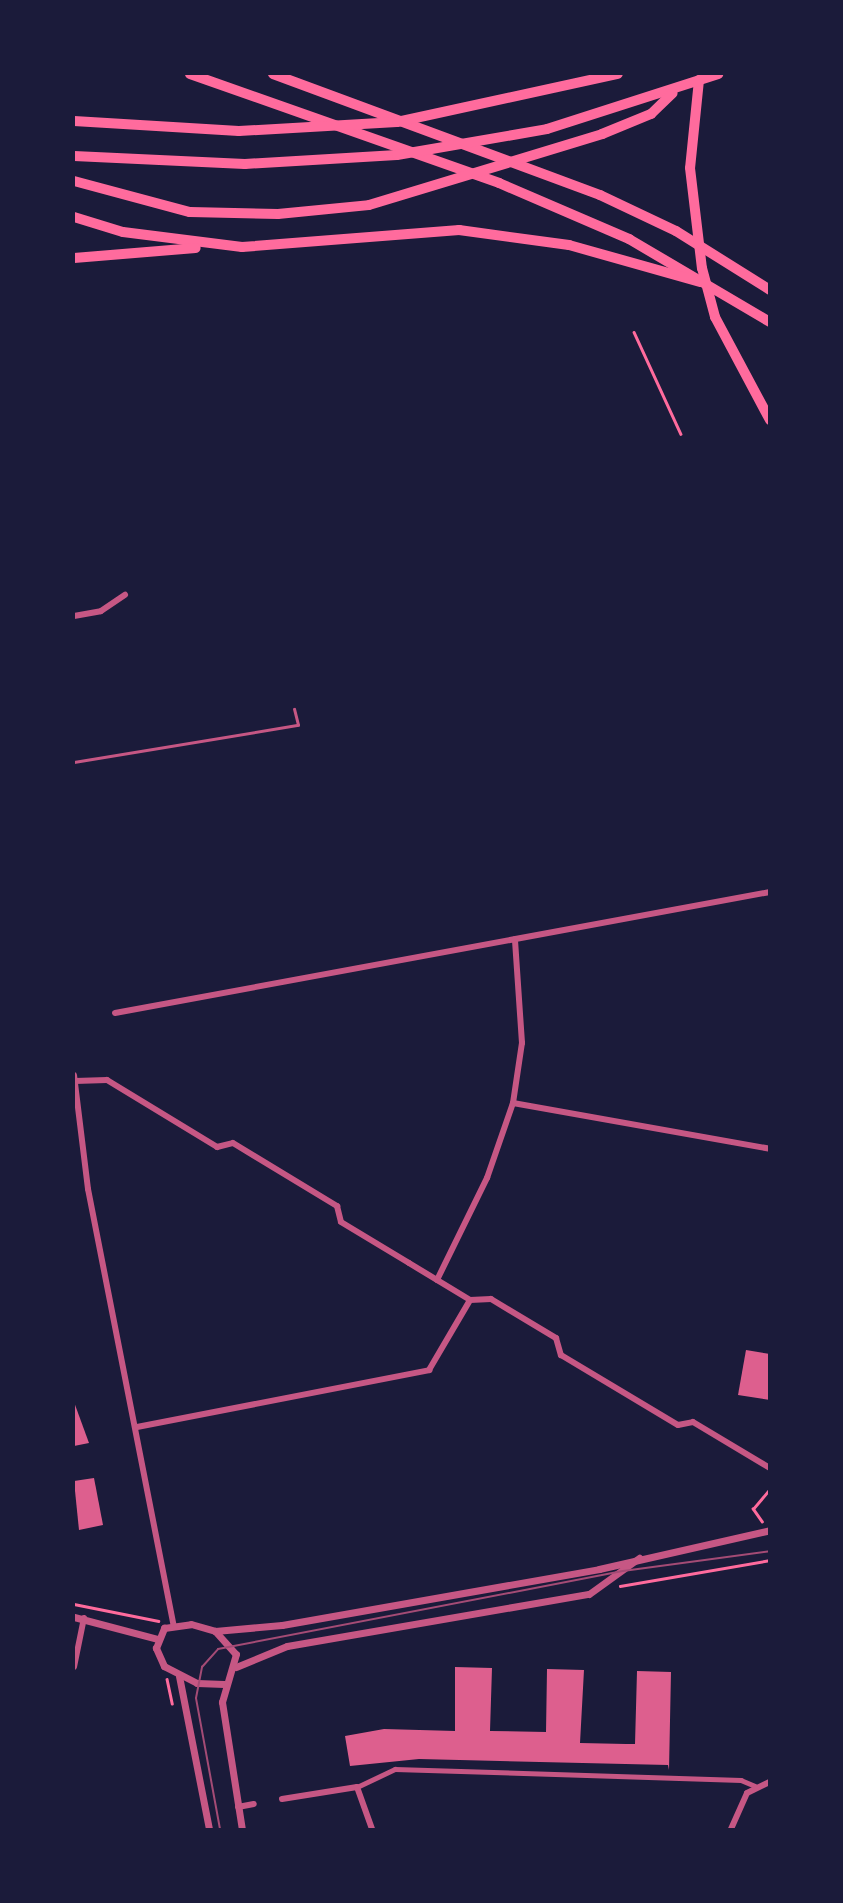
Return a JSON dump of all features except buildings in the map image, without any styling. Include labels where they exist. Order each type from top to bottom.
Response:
[{"type":"highway","points":[[190,74],[566,212],[715,285],[769,322]]},
{"type":"highway","points":[[273,74],[600,195],[676,231],[769,290]]},
{"type":"highway","points":[[74,121],[239,131],[397,122],[618,74]]},
{"type":"highway","points":[[700,74],[690,168],[702,268],[715,317],[769,420]]},
{"type":"highway","points":[[74,156],[245,164],[397,155],[547,129],[675,91],[718,74]]},
{"type":"highway","points":[[74,181],[155,205],[249,215],[369,205],[602,134],[651,114],[675,91]]},
{"type":"highway","points":[[74,217],[123,232],[203,246]]},
{"type":"highway","points":[[74,258],[203,246],[459,230],[569,245],[650,273],[715,285]]},
{"type":"street","points":[[74,616],[101,611],[125,595]]},
{"type":"street","points":[[115,1013],[769,892]]},
{"type":"street","points":[[437,1280],[487,1178],[513,1103],[522,1029],[515,939]]},
{"type":"street","points":[[173,1624],[137,1427],[88,1189],[74,1078],[107,1080],[217,1147],[233,1143],[337,1206],[341,1222],[470,1300],[491,1299],[556,1338],[561,1355],[678,1425],[693,1422],[769,1468]]},
{"type":"street","points":[[513,1103],[769,1149]]},
{"type":"street","points":[[137,1427],[429,1370],[470,1300]]},
{"type":"street","points":[[224,1684],[179,1676],[158,1658],[157,1639],[164,1628],[173,1624],[215,1631],[282,1625],[640,1558],[769,1530]]},
{"type":"street","points":[[242,1829],[224,1725],[224,1684],[236,1667],[287,1646],[599,1588],[640,1558]]},
{"type":"street","points":[[74,1617],[157,1639]]},
{"type":"street","points":[[74,1667],[84,1618]]},
{"type":"street","points":[[215,1631],[229,1643],[236,1667]]},
{"type":"street","points":[[179,1676],[209,1829]]},
{"type":"street","points":[[282,1799],[357,1787],[395,1769],[741,1780],[755,1786],[769,1782]]},
{"type":"street","points":[[731,1829],[755,1786]]},
{"type":"street","points":[[357,1787],[372,1829]]},
{"type":"street","points":[[238,1807],[254,1804]]},
{"type":"lane","points":[[74,762],[298,725],[294,709]]},
{"type":"path","points":[[634,332],[681,434]]},
{"type":"path","points":[[760,1519],[753,1509],[769,1489]]},
{"type":"path","points":[[599,1588],[769,1560]]},
{"type":"path","points":[[74,1604],[152,1615],[164,1628]]},
{"type":"tram line","points":[[220,1829],[196,1698],[202,1667],[218,1649],[623,1571],[770,1551]]}]
